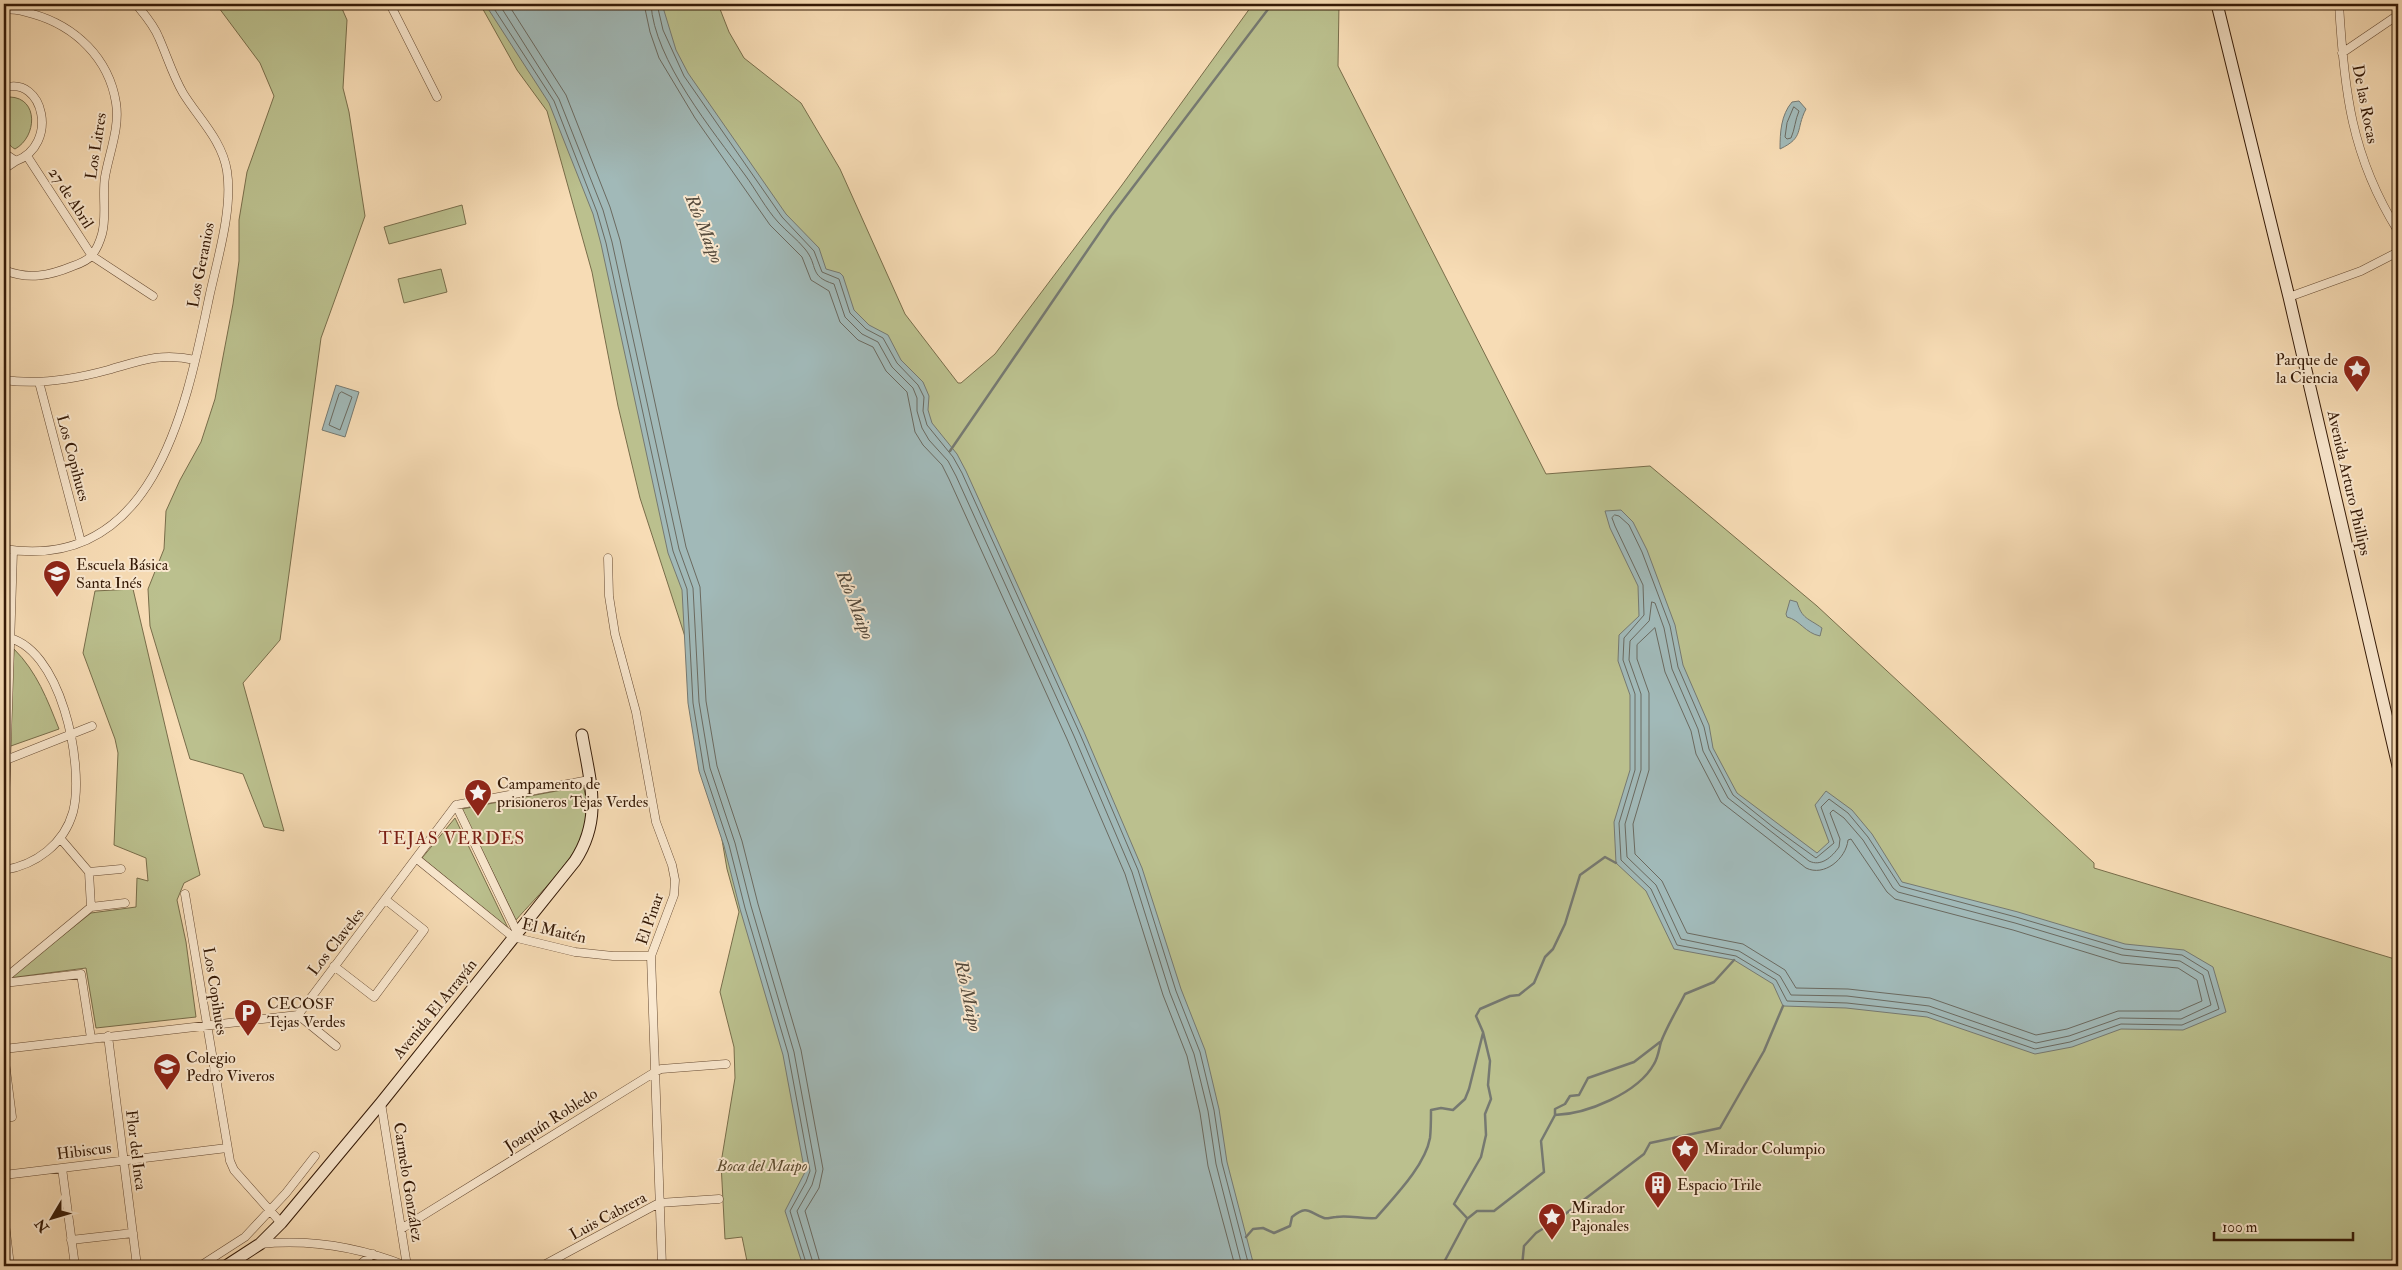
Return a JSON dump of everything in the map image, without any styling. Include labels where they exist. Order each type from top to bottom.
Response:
[{"type":"street","name":"Los Geranios","points":[[4,549],[13,551],[47,550],[81,542],[121,517],[149,485],[162,460],[176,424],[195,360],[221,241],[228,192],[227,170],[217,141],[183,93],[159,37],[136,4]]},
{"type":"street","points":[[390,4],[437,97]]},
{"type":"street","name":"Avenida Arturo Phillips","points":[[2217,4],[2398,766]]},
{"type":"street","name":"De las Rocas","points":[[2339,4],[2342,54],[2354,135],[2380,200],[2398,231]]},
{"type":"street","name":"Los Litres","points":[[9,7],[46,18],[75,34],[98,58],[114,93],[117,117],[105,177],[104,225],[92,256]]},
{"type":"street","points":[[2342,54],[2398,15]]},
{"type":"street","points":[[4,88],[13,86],[24,88],[32,94],[38,103],[42,123],[41,135],[36,147],[27,156],[4,169]]},
{"type":"street","points":[[4,153],[16,161]]},
{"type":"street","name":"27 de Abril","points":[[27,156],[92,256]]},
{"type":"street","points":[[2288,297],[2361,271],[2398,252]]},
{"type":"street","points":[[4,270],[27,276],[44,276],[78,264],[92,256],[153,296]]},
{"type":"street","points":[[4,380],[39,382],[106,371],[148,358],[180,356],[195,360]]},
{"type":"street","name":"Los Copihues","points":[[39,382],[81,542]]},
{"type":"street","points":[[4,834],[7,637],[13,551]]},
{"type":"street","name":"El Pinar","points":[[608,558],[609,596],[614,624],[636,712],[656,822],[672,865],[675,880],[674,895],[652,956],[662,1266]]},
{"type":"street","points":[[4,870],[32,862],[48,850],[60,838],[70,821],[75,802],[75,764],[72,736],[46,669],[28,648],[7,637]]},
{"type":"street","points":[[6,760],[72,736],[92,726]]},
{"type":"street","name":"Avenida El Arrayán","points":[[226,1266],[260,1244],[281,1223],[381,1103],[575,861],[586,841],[593,806],[582,735]]},
{"type":"street","points":[[515,934],[456,805],[590,780]]},
{"type":"street","name":"Los Claveles","points":[[298,1015],[456,805]]},
{"type":"street","points":[[60,838],[88,872],[91,907]]},
{"type":"street","name":"El Maitén","points":[[417,858],[515,934],[575,952],[613,956],[652,956]]},
{"type":"street","points":[[88,872],[121,869]]},
{"type":"street","name":"Los Copihues","points":[[185,894],[227,1148],[234,1170],[281,1223]]},
{"type":"street","points":[[334,966],[374,997],[424,930],[386,900]]},
{"type":"street","points":[[4,979],[91,907],[125,903]]},
{"type":"street","points":[[4,983],[81,974],[90,1038]]},
{"type":"street","points":[[4,1048],[298,1015],[336,1046]]},
{"type":"street","name":"Flor del Inca","points":[[108,1036],[137,1266]]},
{"type":"street","points":[[4,1054],[8,1117]]},
{"type":"street","name":"Joaquín Robledo","points":[[401,1229],[655,1072],[661,1069],[726,1064]]},
{"type":"street","name":"Carmelo González","points":[[381,1103],[407,1266]]},
{"type":"street","name":"Hibiscus","points":[[4,1175],[227,1148]]},
{"type":"street","points":[[200,1266],[245,1237],[271,1211],[315,1156]]},
{"type":"street","points":[[62,1168],[75,1266]]},
{"type":"street","name":"Luis Cabrera","points":[[542,1266],[659,1204],[719,1199]]},
{"type":"street","points":[[4,1215],[10,1266]]},
{"type":"street","points":[[72,1240],[133,1233]]},
{"type":"street","points":[[260,1244],[287,1242],[322,1244],[373,1254],[407,1266]]},
{"type":"street","points":[[358,1266],[373,1254]]},
{"type":"green space","points":[[216,4],[340,4],[347,20],[343,88],[349,112],[365,216],[321,338],[280,640],[243,683],[284,831],[264,827],[243,774],[190,759],[150,626],[148,589],[164,549],[166,511],[180,480],[201,442],[215,399],[233,304],[239,261],[239,220],[247,172],[274,96],[260,63]]},
{"type":"green space","name":"Boca del Maipo","points":[[480,4],[718,4],[729,32],[744,58],[801,103],[840,169],[905,314],[958,383],[961,383],[995,354],[1122,185],[1253,4],[1339,4],[1338,66],[1546,474],[1650,466],[1817,606],[2094,863],[2094,868],[2398,960],[2398,1266],[748,1266],[742,1237],[725,1239],[721,1163],[735,1078],[734,1047],[720,992],[739,912],[727,869],[690,652],[640,498],[618,406],[592,272],[547,111],[517,70]]},
{"type":"green space","points":[[10,97],[19,99],[26,104],[32,119],[28,136],[15,149],[7,140],[4,127],[4,99]]},
{"type":"green space","points":[[462,205],[466,224],[389,244],[384,227]]},
{"type":"green space","points":[[441,269],[447,292],[404,303],[398,279]]},
{"type":"green space","points":[[133,589],[200,875],[184,883],[177,900],[186,942],[196,1017],[96,1028],[86,968],[9,978],[91,913],[136,907],[137,878],[148,881],[146,858],[114,845],[118,753],[115,739],[83,653],[95,591]]},
{"type":"green space","points":[[14,649],[35,677],[46,697],[59,729],[8,747]]},
{"type":"green space","points":[[583,786],[587,812],[585,828],[581,839],[565,864],[516,920],[462,809]]},
{"type":"green space","points":[[455,818],[508,928],[422,858]]},
{"type":"water","name":"Río Maipo","points":[[485,4],[662,4],[676,50],[688,73],[786,214],[819,248],[826,269],[840,273],[843,276],[854,310],[869,325],[888,335],[901,360],[923,382],[929,396],[928,410],[932,423],[957,454],[966,471],[1084,732],[1142,868],[1181,989],[1205,1050],[1219,1109],[1227,1162],[1254,1266],[803,1266],[785,1211],[805,1172],[783,1055],[740,909],[724,846],[699,771],[688,703],[682,590],[668,553],[601,244],[593,214],[549,103]]},
{"type":"water","points":[[1799,101],[1806,109],[1798,132],[1793,141],[1780,149],[1781,130],[1785,112],[1792,102]]},
{"type":"water","points":[[336,385],[359,392],[345,437],[322,430]]},
{"type":"water","points":[[1621,510],[1633,522],[1647,550],[1675,625],[1683,665],[1709,725],[1713,748],[1737,793],[1817,853],[1829,842],[1815,805],[1826,791],[1852,810],[1872,834],[1902,882],[2018,912],[2125,944],[2184,950],[2213,967],[2226,1012],[2183,1030],[2121,1029],[2072,1047],[2035,1054],[1927,1017],[1846,1008],[1783,1006],[1773,984],[1734,960],[1674,949],[1646,891],[1616,863],[1614,822],[1630,770],[1630,695],[1618,661],[1619,635],[1639,616],[1638,586],[1610,528],[1605,511]]},
{"type":"water","points":[[1790,600],[1797,602],[1803,615],[1822,628],[1820,636],[1810,632],[1796,621],[1787,617],[1786,614]]},
{"type":"waterway","points":[[950,451],[1111,216],[1272,4]]},
{"type":"waterway","points":[[1467,1218],[1454,1204],[1481,1157],[1486,1135],[1485,1114],[1491,1099],[1488,1085],[1490,1061],[1483,1032],[1476,1016],[1480,1009],[1510,996],[1519,995],[1534,983],[1545,957],[1553,949],[1565,924],[1580,875],[1605,857],[1616,863]]},
{"type":"waterway","points":[[1442,1266],[1467,1219],[1477,1211],[1494,1211],[1544,1172],[1541,1141],[1555,1115],[1582,1111],[1596,1106],[1624,1093],[1636,1084],[1655,1062],[1663,1036],[1685,994],[1714,982],[1734,960]]},
{"type":"waterway","points":[[1522,1266],[1524,1246],[1536,1233],[1560,1218],[1644,1154],[1650,1143],[1720,1128],[1764,1051],[1783,1006]]},
{"type":"waterway","points":[[1246,1237],[1253,1229],[1263,1228],[1274,1233],[1290,1226],[1292,1217],[1305,1210],[1325,1218],[1346,1216],[1376,1218],[1408,1181],[1422,1159],[1430,1138],[1431,1110],[1441,1108],[1453,1110],[1465,1099],[1483,1033]]},
{"type":"waterway","points":[[1555,1115],[1555,1109],[1565,1104],[1570,1096],[1579,1095],[1588,1078],[1634,1062],[1660,1042]]},
{"type":"place","name":"Parque de la Ciencia","points":[[2357,393]]},
{"type":"place","name":"Escuela Básica Santa Inés","points":[[57,598]]},
{"type":"place","name":"Campamento de prisioneros Tejas Verdes","points":[[478,817]]},
{"type":"place","name":"CECOSF Tejas Verdes","points":[[248,1037]]},
{"type":"place","name":"Colegio Pedro Viveros","points":[[167,1091]]},
{"type":"place","name":"Mirador Columpio","points":[[1685,1173]]},
{"type":"place","name":"Espacio Trile","points":[[1658,1209]]},
{"type":"place","name":"Mirador Pajonales","points":[[1552,1241]]},
{"type":"district","name":"TEJAS VERDES","points":[[452,838]]}]
